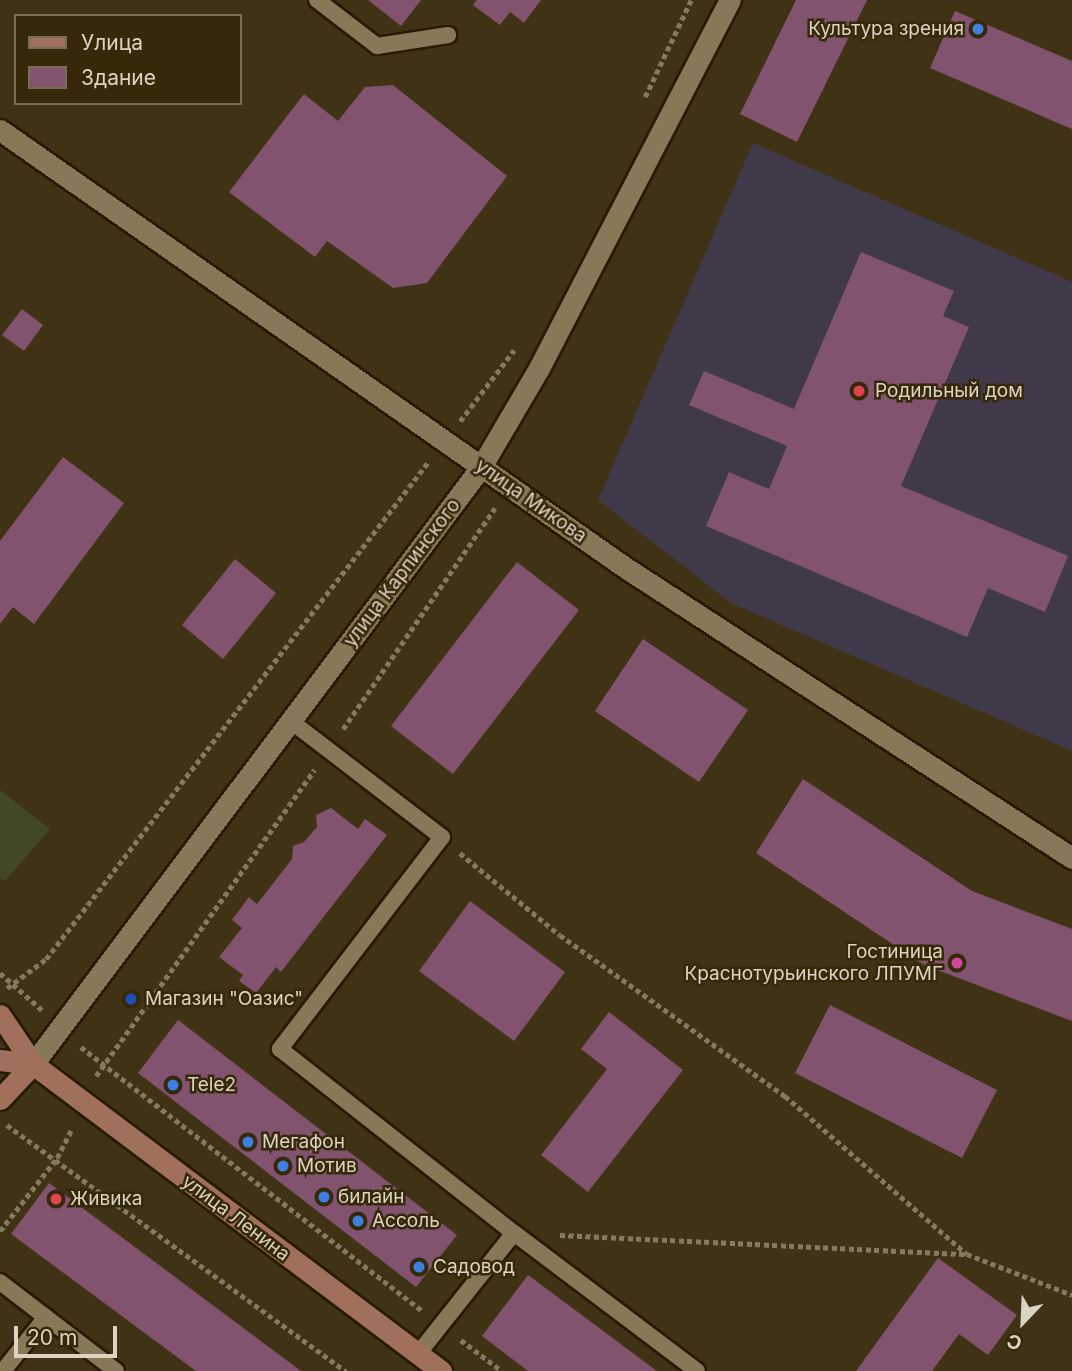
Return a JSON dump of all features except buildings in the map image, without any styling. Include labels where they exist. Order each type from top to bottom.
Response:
[{"type":"main road","name":"улица Ленина","points":[[0,1015],[33,1064],[441,1371]]},
{"type":"main road","points":[[0,1060],[33,1064]]},
{"type":"main road","name":"улица Карпинского","points":[[0,1099],[33,1064]]},
{"type":"street","name":"улица Карпинского","points":[[33,1064],[62,1030],[481,467],[539,368],[730,0]]},
{"type":"street","name":"улица Микова","points":[[0,130],[481,467],[825,700],[1072,858]]},
{"type":"lane","points":[[317,0],[377,46],[449,35]]},
{"type":"lane","points":[[292,722],[442,837],[279,1049],[514,1233],[697,1371]]},
{"type":"lane","points":[[418,1354],[514,1233]]},
{"type":"lane","points":[[0,1282],[116,1371]]},
{"type":"lane","points":[[3,1371],[46,1317]]},
{"type":"path","points":[[643,100],[691,0]]},
{"type":"path","points":[[0,996],[12,982],[46,959],[517,345]]},
{"type":"path","points":[[0,1231],[57,1158],[101,1064],[327,751],[510,486]]},
{"type":"path","points":[[442,837],[560,935],[785,1096],[967,1254]]},
{"type":"path","points":[[0,973],[101,1064],[502,1371]]},
{"type":"path","points":[[0,1120],[57,1158],[346,1371]]},
{"type":"path","points":[[514,1233],[967,1254],[1072,1296]]},
{"type":"shaded area","name":"Родильный дом","points":[[753,143],[1072,282],[1072,751],[731,603],[598,500]]},
{"type":"green space","points":[[0,790],[50,829],[5,881],[0,878]]},
{"type":"place","name":"Культура зрения","points":[[978,29]]},
{"type":"place","name":"Родильный дом","points":[[859,391]]},
{"type":"place","name":"Гостиница Краснотурьинского ЛПУМГ","points":[[957,963]]},
{"type":"place","name":"Магазин \"Оазис\"","points":[[131,999]]},
{"type":"place","name":"Tele2","points":[[173,1085]]},
{"type":"place","name":"Мегафон","points":[[248,1142]]},
{"type":"place","name":"Мотив","points":[[283,1166]]},
{"type":"place","name":"билайн","points":[[324,1197]]},
{"type":"place","name":"Живика","points":[[56,1199]]},
{"type":"place","name":"Ассоль","points":[[358,1221]]},
{"type":"place","name":"Садовод","points":[[419,1267]]}]
